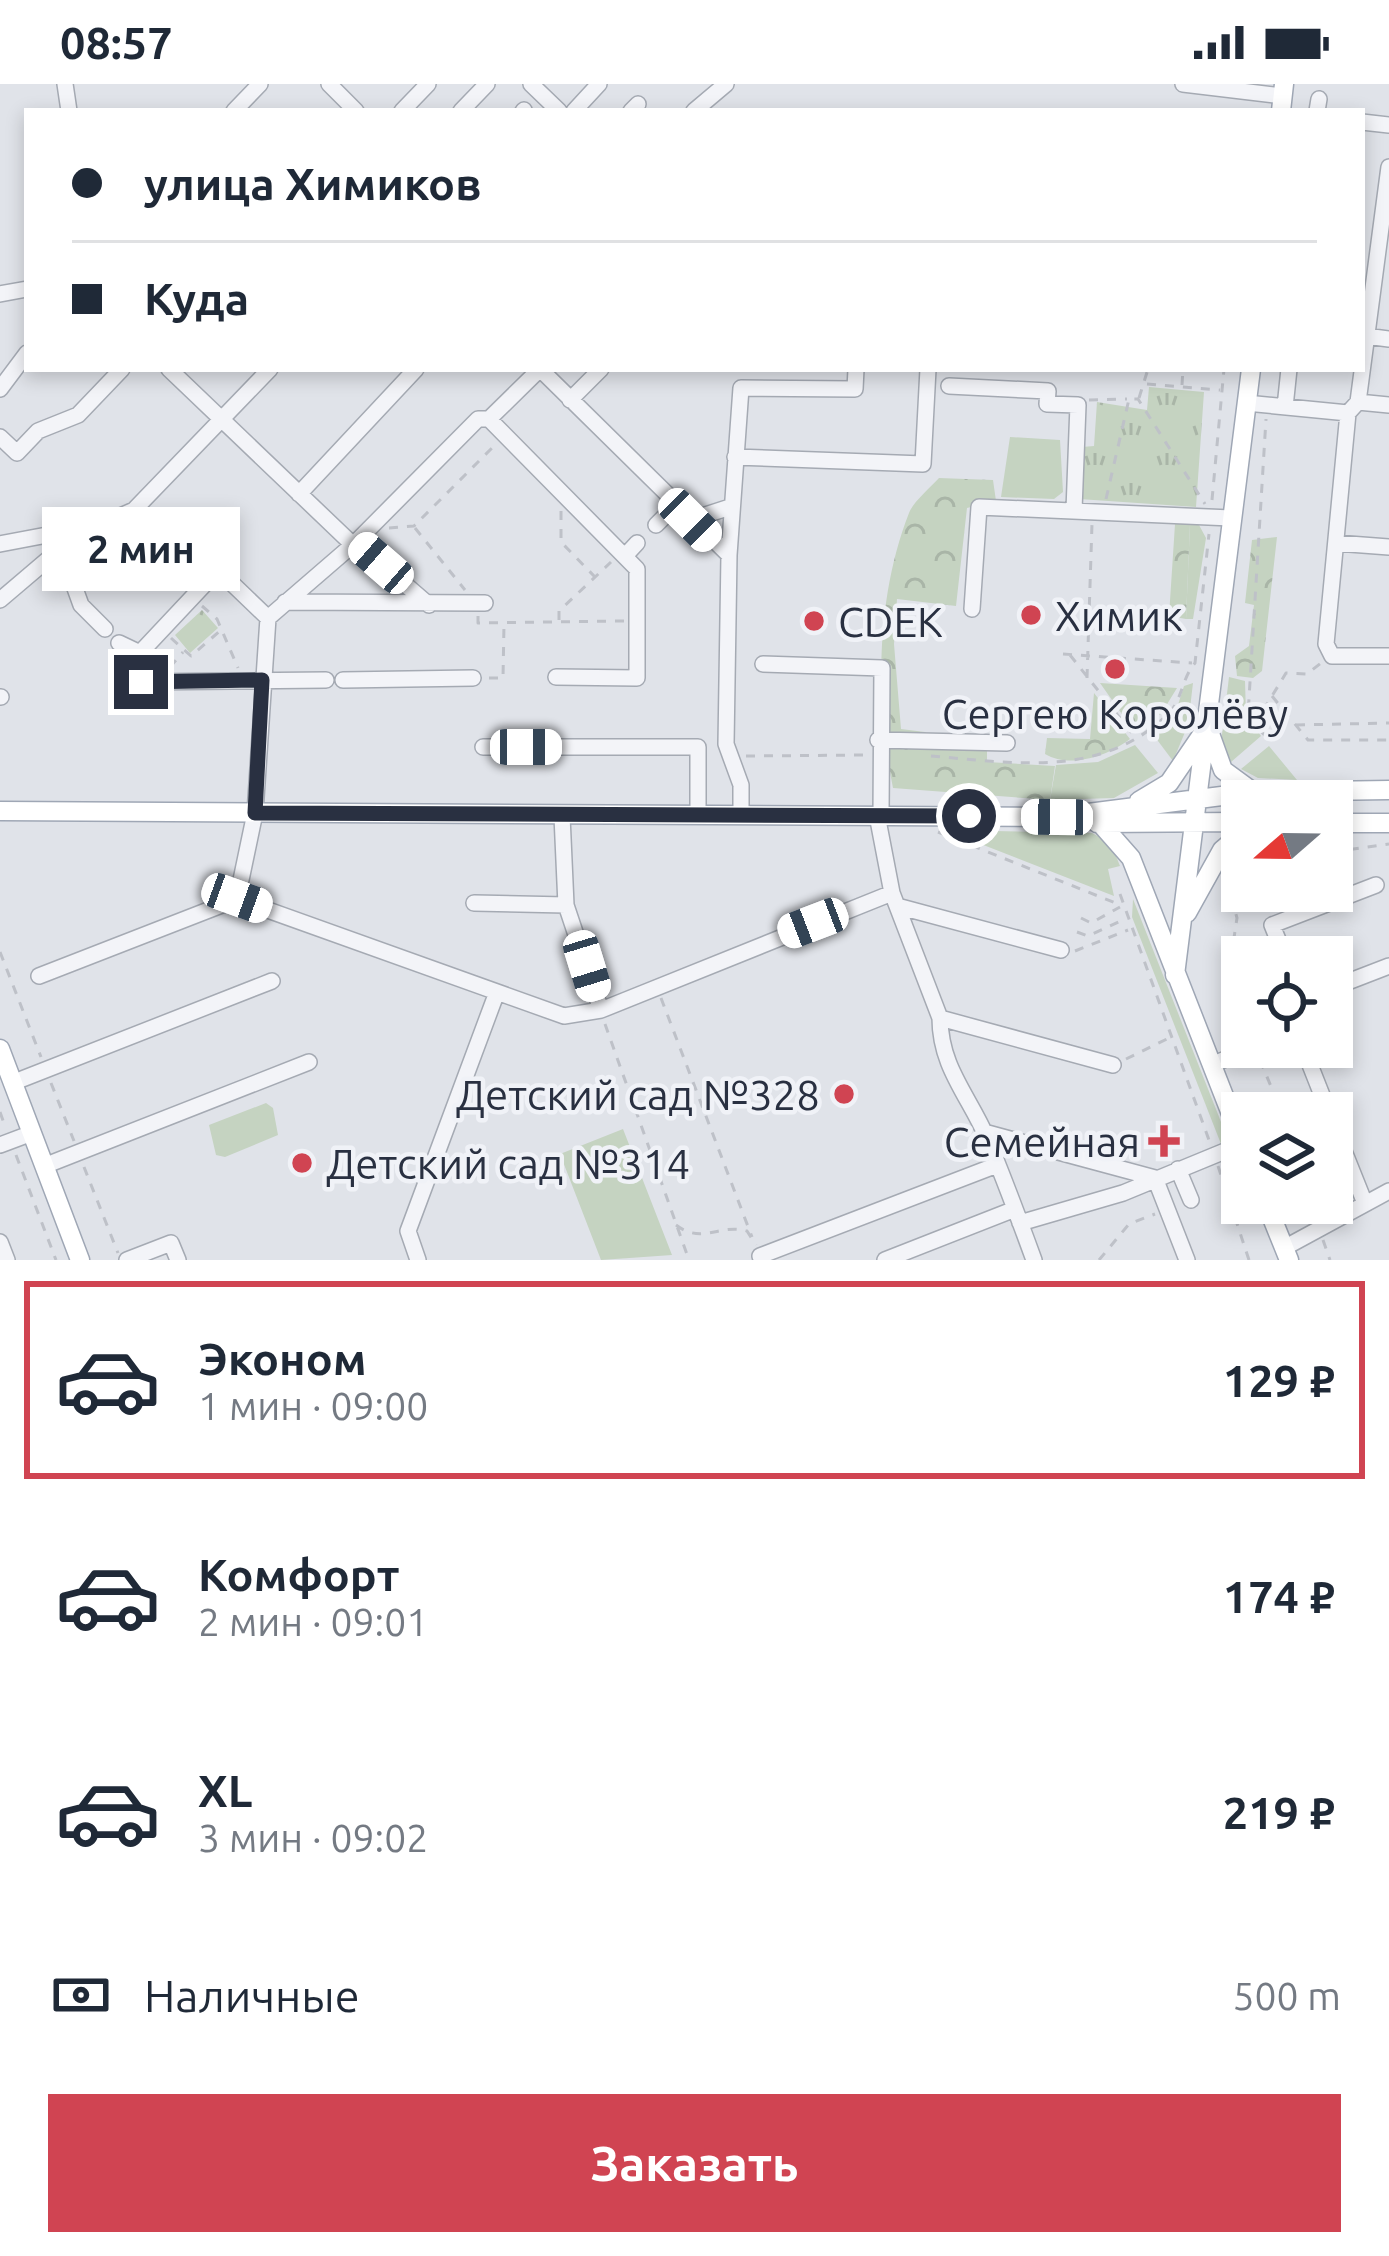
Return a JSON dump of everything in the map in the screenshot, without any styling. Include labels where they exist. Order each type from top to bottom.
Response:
[{"type":"main road","points":[[1175,975],[1208,721],[1221,517],[1257,404],[1251,372]]},
{"type":"main road","points":[[1208,721],[1223,770],[1237,780]]},
{"type":"main road","points":[[1123,808],[1169,783],[1208,721]]},
{"type":"main road","points":[[1353,791],[1389,790]]},
{"type":"main road","points":[[0,812],[1057,817],[1221,794]]},
{"type":"main road","points":[[1057,817],[1100,824],[1221,822]]},
{"type":"main road","points":[[1353,823],[1389,823]]},
{"type":"main road","points":[[1100,824],[1131,858],[1222,1092]]},
{"type":"main road","points":[[1181,922],[1221,852]]},
{"type":"main road","points":[[0,1049],[80,1260]]},
{"type":"main road","points":[[1274,1224],[1286,1254]]},
{"type":"street","points":[[237,108],[260,84]]},
{"type":"street","points":[[329,84],[353,108]]},
{"type":"street","points":[[405,108],[428,84]]},
{"type":"street","points":[[464,108],[487,84]]},
{"type":"street","points":[[531,84],[556,108]]},
{"type":"street","points":[[577,108],[599,84]]},
{"type":"street","points":[[698,108],[726,84]]},
{"type":"street","points":[[1183,84],[1282,97]]},
{"type":"street","points":[[1365,341],[1385,225],[1389,166]]},
{"type":"street","points":[[1366,336],[1389,339]]},
{"type":"street","points":[[0,388],[24,357]]},
{"type":"street","points":[[0,437],[17,453],[38,431],[78,415],[119,372]]},
{"type":"street","points":[[172,372],[299,494],[358,538],[429,605]]},
{"type":"street","points":[[0,544],[57,541],[134,510],[267,372]]},
{"type":"street","points":[[299,494],[413,372]]},
{"type":"street","points":[[489,419],[537,372]]},
{"type":"street","points":[[543,372],[729,555]]},
{"type":"street","points":[[570,400],[599,372]]},
{"type":"street","points":[[741,816],[741,784],[726,744],[730,507],[741,388],[855,389],[856,372]]},
{"type":"street","points":[[735,457],[923,464],[928,372]]},
{"type":"street","points":[[1018,372],[1018,389]]},
{"type":"street","points":[[1285,407],[1289,372]]},
{"type":"street","points":[[1359,372],[1326,644],[1332,656],[1389,656]]},
{"type":"street","points":[[949,386],[1048,391],[1047,404],[1078,406],[1074,510]]},
{"type":"street","points":[[1257,404],[1389,405]]},
{"type":"street","points":[[237,898],[255,813],[253,680],[268,618],[358,538],[478,418],[489,419],[638,569],[637,678],[556,677]]},
{"type":"street","points":[[656,525],[675,506]]},
{"type":"street","points":[[690,520],[730,507]]},
{"type":"street","points":[[972,609],[979,507],[1221,517]]},
{"type":"street","points":[[0,600],[57,541]]},
{"type":"street","points":[[57,541],[81,605],[105,629]]},
{"type":"street","points":[[623,554],[638,543]]},
{"type":"street","points":[[1336,543],[1389,547]]},
{"type":"street","points":[[268,618],[218,570],[140,652],[141,682],[473,678]]},
{"type":"street","points":[[286,602],[476,604]]},
{"type":"street","points":[[119,643],[140,652]]},
{"type":"street","points":[[764,664],[881,668],[879,815],[894,899],[940,1018],[940,1038],[952,1078],[984,1132],[1034,1260]]},
{"type":"street","points":[[878,746],[1007,743]]},
{"type":"street","points":[[483,746],[698,747],[698,815]]},
{"type":"street","points":[[562,816],[566,904],[601,1010]]},
{"type":"street","points":[[1276,936],[1272,925],[1376,885]]},
{"type":"street","points":[[39,976],[237,898],[564,1016],[601,1010],[656,985],[894,899],[1061,950]]},
{"type":"street","points":[[474,903],[566,904]]},
{"type":"street","points":[[1353,980],[1389,966]]},
{"type":"street","points":[[12,1083],[272,981]]},
{"type":"street","points":[[418,1260],[408,1232],[497,992]]},
{"type":"street","points":[[940,1018],[1113,1065]]},
{"type":"street","points":[[1211,1065],[1221,1061]]},
{"type":"street","points":[[44,1166],[309,1062]]},
{"type":"street","points":[[984,1132],[1155,1178]]},
{"type":"street","points":[[5,1143],[32,1133]]},
{"type":"street","points":[[885,1260],[1017,1216],[1155,1178],[1221,1152]]},
{"type":"street","points":[[760,1256],[998,1165]]},
{"type":"street","points":[[1178,1169],[1190,1200]]},
{"type":"street","points":[[1353,1174],[1364,1201]]},
{"type":"street","points":[[1155,1178],[1187,1260]]},
{"type":"street","points":[[1286,1254],[1364,1201],[1387,1197]]},
{"type":"street","points":[[0,1242],[7,1260]]},
{"type":"street","points":[[124,1260],[171,1243],[178,1260]]},
{"type":"path","points":[[1138,399],[1148,372]]},
{"type":"path","points":[[1182,386],[1183,372]]},
{"type":"path","points":[[925,756],[1074,763],[1109,755],[1173,710],[1184,676],[1195,663],[1221,517],[1224,372]]},
{"type":"path","points":[[1147,384],[1222,391]]},
{"type":"path","points":[[1078,406],[1093,398],[1138,399]]},
{"type":"path","points":[[1087,678],[1098,511],[1129,399]]},
{"type":"path","points":[[1138,399],[1221,517]]},
{"type":"path","points":[[1257,404],[1248,715],[1268,739]]},
{"type":"path","points":[[358,538],[414,526],[505,435]]},
{"type":"path","points":[[560,491],[561,542],[595,577]]},
{"type":"path","points":[[414,526],[464,586],[476,604],[478,622],[638,621]]},
{"type":"path","points":[[559,622],[559,611],[623,554]]},
{"type":"path","points":[[203,605],[253,680]]},
{"type":"path","points":[[473,678],[503,678],[504,622]]},
{"type":"path","points":[[170,637],[194,654],[221,630]]},
{"type":"path","points":[[158,682],[184,651]]},
{"type":"path","points":[[1140,737],[1066,654],[1195,663]]},
{"type":"path","points":[[1255,724],[1286,673],[1307,674],[1332,656]]},
{"type":"path","points":[[1272,696],[1308,740],[1389,737]]},
{"type":"path","points":[[1296,725],[1389,723]]},
{"type":"path","points":[[732,756],[878,746]]},
{"type":"path","points":[[936,832],[1120,906]]},
{"type":"path","points":[[1353,850],[1389,844]]},
{"type":"path","points":[[1120,894],[1120,906],[1250,1260]]},
{"type":"path","points":[[1081,918],[1090,922],[1120,906]]},
{"type":"path","points":[[1077,932],[1088,936],[1125,919]]},
{"type":"path","points":[[1061,950],[1077,951],[1130,930]]},
{"type":"path","points":[[0,952],[124,1260]]},
{"type":"path","points":[[656,985],[760,1256]]},
{"type":"path","points":[[601,1010],[688,1260]]},
{"type":"path","points":[[1113,1065],[1171,1036]]},
{"type":"path","points":[[0,1112],[5,1143],[56,1260]]},
{"type":"path","points":[[1099,1260],[1130,1224],[1167,1210]]},
{"type":"path","points":[[675,1223],[700,1237],[736,1228],[752,1237]]},
{"type":"green space","points":[[1149,387],[1204,392],[1196,507],[1079,499],[1082,447],[1094,446],[1097,402],[1147,410]]},
{"type":"green space","points":[[1010,437],[1060,440],[1063,492],[1054,499],[1001,497]]},
{"type":"green space","points":[[939,478],[993,480],[996,501],[967,508],[956,606],[897,599],[894,644],[901,729],[925,732],[934,742],[987,743],[987,762],[1055,766],[1050,800],[893,788],[881,684],[890,579],[909,513]]},
{"type":"green space","points":[[1175,524],[1190,524],[1186,619],[1169,616]]},
{"type":"green space","points":[[1190,524],[1199,525],[1206,538],[1193,619],[1186,619]]},
{"type":"green space","points":[[1277,537],[1262,671],[1253,678],[1237,676],[1235,656],[1249,646],[1254,605],[1245,603],[1252,540]]},
{"type":"green space","points":[[202,610],[218,628],[190,653],[175,635]]},
{"type":"green space","points":[[1229,677],[1245,681],[1246,715],[1261,736],[1231,762],[1221,743]]},
{"type":"green space","points":[[1100,683],[1177,688],[1161,714],[1131,727]]},
{"type":"green space","points":[[1193,683],[1188,725],[1173,761],[1152,733],[1176,711],[1184,686]]},
{"type":"green space","points":[[1094,693],[1130,739],[1089,758],[1066,760],[1045,754],[1047,738],[1090,739]]},
{"type":"green space","points":[[1135,745],[1158,773],[1114,798],[1050,800],[1056,765],[1098,762]]},
{"type":"green space","points":[[1269,746],[1297,780],[1258,778],[1241,769]]},
{"type":"green space","points":[[945,830],[1092,833],[1110,846],[1120,866],[1108,869],[1114,896]]},
{"type":"green space","points":[[1133,899],[1221,1122],[1221,1144],[1132,917]]},
{"type":"green space","points":[[266,1103],[273,1108],[278,1135],[225,1157],[216,1155],[209,1125]]},
{"type":"green space","points":[[623,1129],[672,1255],[601,1260],[560,1154]]},
{"type":"place","name":"Химик","points":[[1031,615]]},
{"type":"place","name":"CDEK","points":[[814,621]]},
{"type":"place","name":"Сергею Королёву","points":[[1115,669]]},
{"type":"place","name":"Детский сад №328","points":[[844,1094]]},
{"type":"place","name":"Семейная","points":[[1164,1141]]},
{"type":"place","name":"Детский сад №314","points":[[302,1163]]},
{"type":"route","points":[[141,682],[262,680],[255,813],[969,816]]}]
